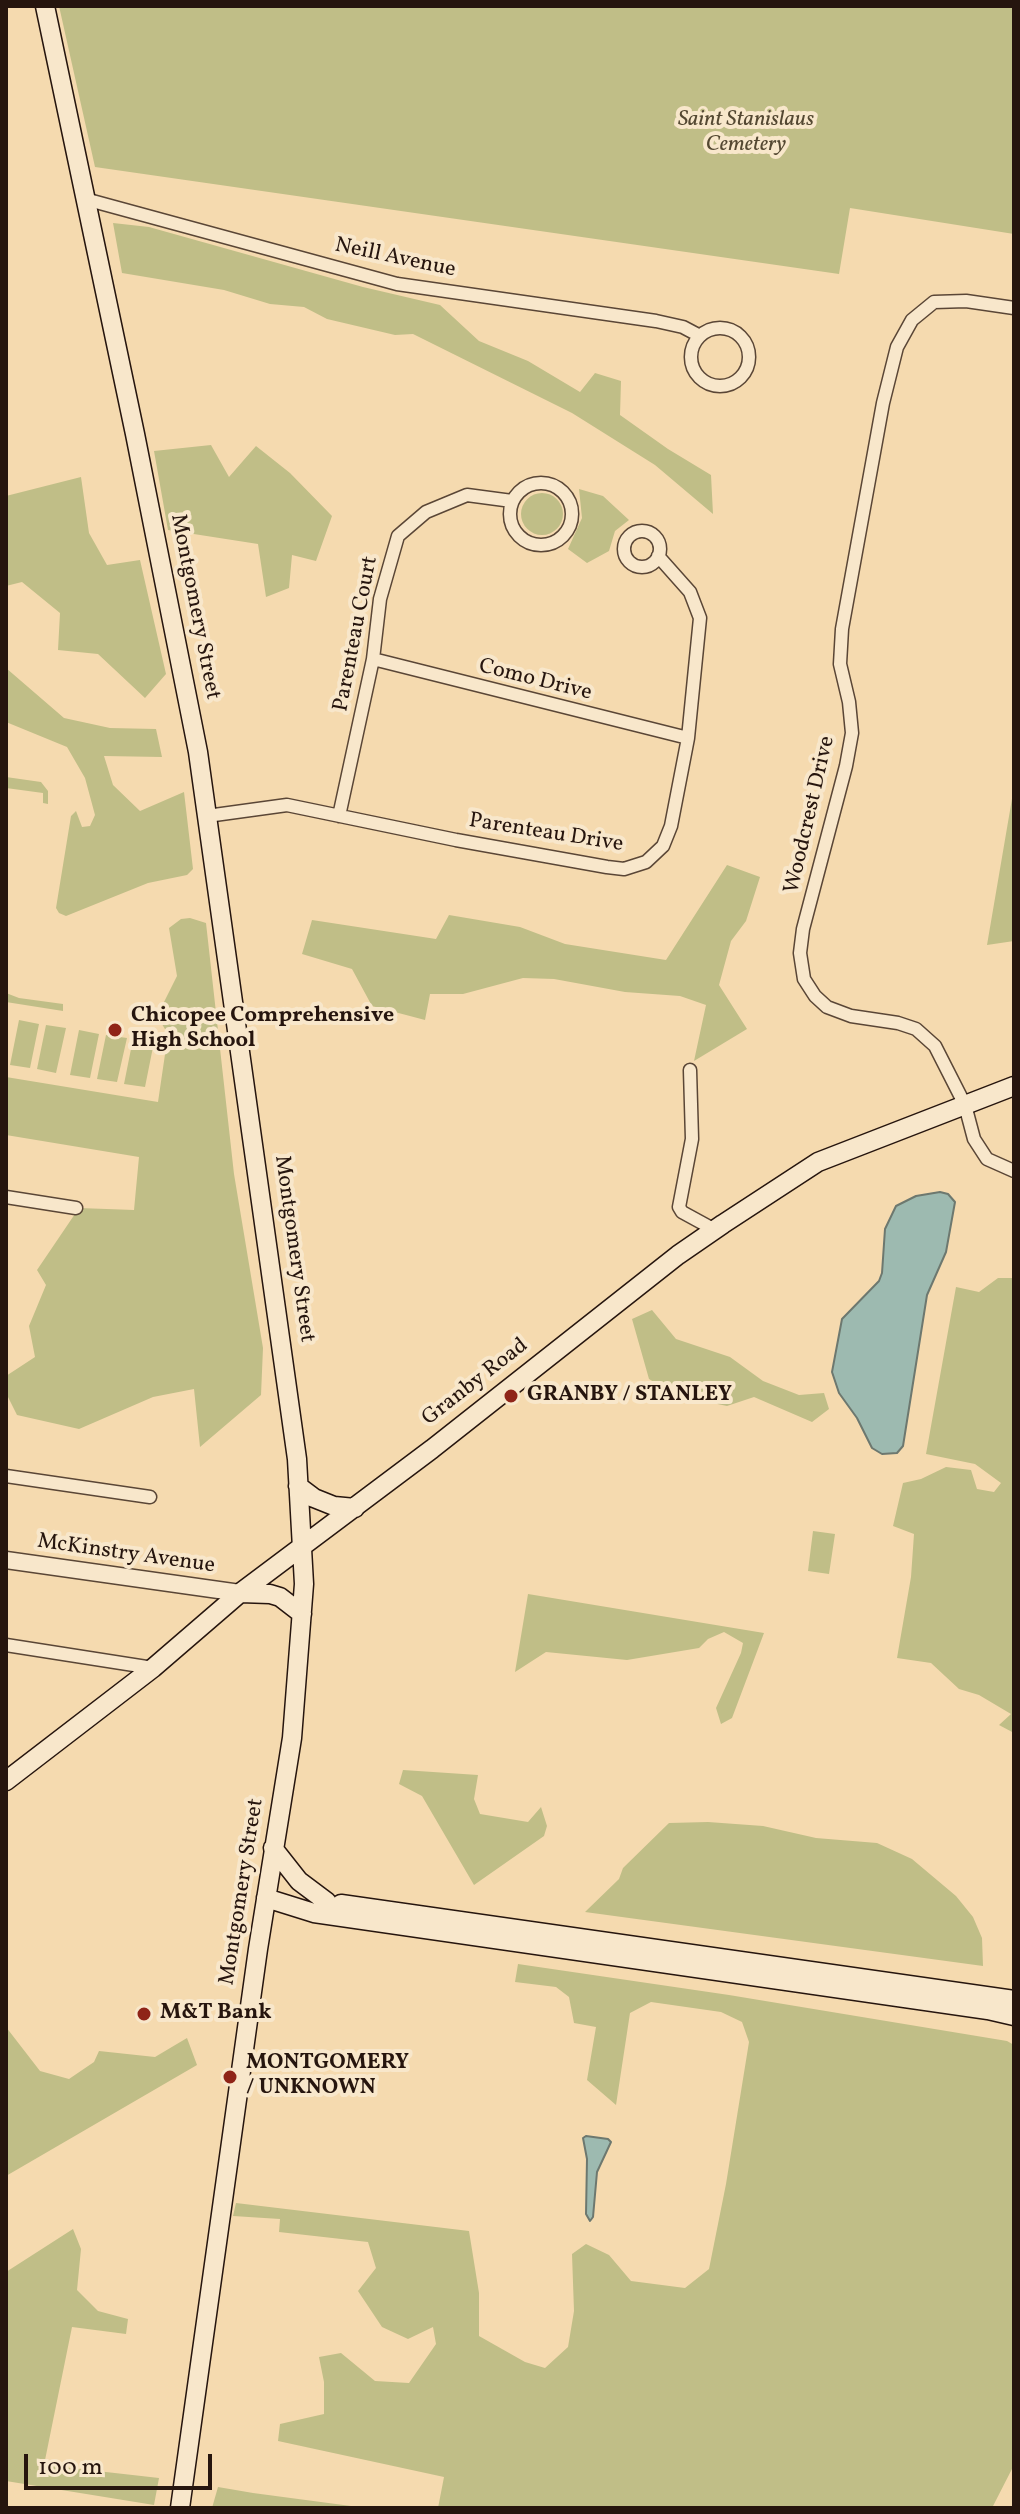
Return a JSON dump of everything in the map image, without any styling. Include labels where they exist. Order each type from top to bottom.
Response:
[{"type":"main road","name":"Montgomery Street","points":[[45,6],[198,752],[267,1232],[298,1486],[302,1549],[302,1614],[292,1738],[273,1848],[180,2508]]},
{"type":"main road","name":"Granby Road","points":[[6,1781],[153,1668],[240,1593],[302,1549],[678,1255],[818,1162],[1014,1086]]},
{"type":"main road","points":[[298,1486],[314,1498],[334,1506],[355,1508]]},
{"type":"main road","points":[[240,1593],[280,1597],[302,1614]]},
{"type":"main road","points":[[273,1848],[299,1881],[327,1902]]},
{"type":"main road","points":[[266,1898],[327,1902],[1014,2000]]},
{"type":"main road","points":[[266,1898],[314,1913],[1014,2016]]},
{"type":"street","name":"Neill Avenue","points":[[85,199],[397,284],[656,321],[683,327],[700,336]]},
{"type":"street","name":"Woodcrest Drive","points":[[965,1105],[935,1046],[916,1029],[851,1016],[827,1007],[804,979],[800,953],[803,929],[852,733],[840,664],[842,629],[883,403],[897,347],[912,320],[934,302],[966,301],[1014,308]]},
{"type":"street","name":"Neill Avenue","points":[[719,328],[729,329],[744,340],[750,357],[738,381],[720,387],[711,385],[695,373],[691,353],[700,336],[719,328]]},
{"type":"street","points":[[535,483],[555,486],[570,501],[572,512],[567,532],[550,544],[529,543],[520,538],[510,521],[512,501],[517,492],[535,483]]},
{"type":"street","name":"Parenteau Court","points":[[339,816],[373,659],[380,599],[398,536],[426,512],[467,495],[512,501]]},
{"type":"street","name":"Parenteau Drive","points":[[207,816],[281,805],[607,867],[635,867],[656,855],[668,836],[688,738],[700,618],[690,592],[658,556]]},
{"type":"street","name":"Como Drive","points":[[373,659],[688,738]]},
{"type":"street","points":[[690,1070],[692,1139],[679,1207],[682,1212],[715,1230]]},
{"type":"street","points":[[965,1105],[974,1139],[987,1159],[1014,1171]]},
{"type":"street","points":[[6,1197],[76,1208]]},
{"type":"street","points":[[6,1476],[150,1497]]},
{"type":"street","name":"McKinstry Avenue","points":[[6,1560],[240,1593]]},
{"type":"street","points":[[6,1645],[153,1668]]},
{"type":"green space","name":"Saint Stanislaus Cemetery","points":[[59,6],[1014,6],[1014,234],[850,208],[839,274],[95,167]]},
{"type":"green space","points":[[113,223],[149,227],[363,287],[440,305],[479,341],[528,361],[580,392],[595,373],[621,381],[620,415],[711,475],[713,514],[655,465],[572,413],[413,334],[395,335],[327,319],[304,307],[270,304],[224,290],[122,273]]},
{"type":"green space","points":[[211,445],[229,477],[256,446],[290,473],[332,516],[316,561],[292,555],[289,588],[266,597],[258,544],[168,530],[154,451]]},
{"type":"green space","points":[[81,477],[89,533],[107,565],[140,560],[166,674],[145,698],[98,654],[58,650],[60,613],[22,582],[6,586],[6,496]]},
{"type":"green space","points":[[579,489],[603,496],[629,520],[615,531],[609,551],[587,563],[568,549],[582,518]]},
{"type":"green space","points":[[542,493],[557,499],[563,514],[557,529],[542,535],[527,529],[521,514],[527,499]]},
{"type":"green space","points":[[6,668],[64,718],[110,728],[156,729],[162,757],[104,756],[113,785],[140,811],[184,792],[193,869],[187,875],[148,883],[66,916],[59,913],[56,908],[71,816],[76,811],[82,827],[90,826],[95,815],[85,778],[67,747],[6,722]]},
{"type":"green space","points":[[6,777],[41,782],[48,791],[48,804],[43,803],[43,793],[6,788]]},
{"type":"green space","points":[[1014,787],[1014,941],[987,945]]},
{"type":"green space","points":[[727,865],[760,877],[746,921],[731,941],[719,985],[747,1029],[694,1061],[706,1005],[680,996],[625,992],[554,979],[523,978],[463,994],[430,994],[425,1020],[372,1006],[352,969],[302,954],[312,920],[436,939],[449,915],[520,927],[565,944],[666,960]]},
{"type":"green space","points":[[190,918],[206,923],[234,1174],[263,1348],[261,1395],[200,1447],[194,1389],[153,1397],[79,1429],[17,1415],[6,1393],[6,1376],[35,1357],[29,1326],[46,1285],[37,1270],[79,1208],[134,1210],[139,1157],[6,1135],[6,1077],[158,1102],[168,1034],[157,1016],[177,976],[169,928],[181,919]]},
{"type":"green space","points":[[6,993],[19,998],[63,1004],[63,1011],[6,1002]]},
{"type":"green space","points":[[19,1020],[39,1024],[30,1068],[10,1065]]},
{"type":"green space","points":[[46,1025],[66,1028],[56,1073],[37,1069]]},
{"type":"green space","points":[[79,1030],[99,1034],[90,1078],[70,1075]]},
{"type":"green space","points":[[106,1035],[127,1038],[117,1082],[97,1079]]},
{"type":"green space","points":[[133,1039],[154,1042],[145,1087],[124,1084]]},
{"type":"green space","points":[[998,1278],[1014,1278],[1014,1733],[999,1725],[1011,1714],[979,1695],[959,1689],[931,1663],[897,1658],[911,1577],[914,1534],[893,1526],[903,1483],[921,1479],[946,1467],[971,1470],[977,1489],[994,1492],[1001,1483],[975,1464],[926,1454],[956,1287],[979,1292]]},
{"type":"green space","points":[[652,1310],[676,1339],[730,1357],[763,1381],[799,1395],[824,1393],[829,1409],[812,1422],[754,1397],[727,1406],[675,1395],[649,1379],[632,1319]]},
{"type":"green space","points":[[813,1531],[835,1534],[829,1574],[808,1571]]},
{"type":"green space","points":[[528,1594],[764,1633],[732,1718],[721,1724],[716,1708],[743,1643],[724,1632],[708,1639],[699,1648],[627,1660],[546,1652],[515,1672]]},
{"type":"green space","points":[[403,1770],[478,1775],[474,1799],[480,1814],[528,1822],[541,1807],[547,1826],[544,1836],[474,1885],[422,1796],[399,1784]]},
{"type":"green space","points":[[669,1823],[763,1826],[816,1838],[877,1843],[912,1859],[956,1896],[973,1917],[982,1938],[983,1966],[585,1912],[619,1879],[623,1868]]},
{"type":"green space","points":[[518,1964],[729,1995],[1007,2041],[1014,2045],[1014,2465],[992,2508],[438,2508],[444,2477],[278,2441],[280,2424],[324,2414],[324,2382],[319,2357],[341,2353],[375,2381],[409,2383],[436,2344],[433,2327],[408,2339],[382,2327],[358,2291],[376,2268],[368,2242],[279,2232],[280,2219],[233,2216],[236,2203],[469,2231],[479,2293],[479,2336],[525,2362],[545,2368],[568,2347],[574,2311],[572,2254],[586,2244],[609,2255],[631,2281],[685,2288],[709,2269],[749,2042],[742,2022],[721,2012],[651,2002],[630,2013],[616,2105],[587,2080],[596,2027],[574,2023],[569,1997],[556,1987],[515,1982]]},
{"type":"green space","points":[[6,2027],[40,2071],[69,2079],[94,2062],[99,2051],[155,2057],[187,2038],[197,2065],[6,2176]]},
{"type":"green space","points":[[73,2229],[81,2249],[77,2290],[98,2311],[128,2319],[126,2334],[72,2327],[44,2465],[159,2478],[154,2505],[6,2481],[6,2272]]},
{"type":"green space","points":[[218,2487],[253,2493],[366,2508],[212,2508]]},
{"type":"water","points":[[940,1192],[948,1194],[955,1202],[946,1252],[927,1295],[903,1446],[897,1453],[882,1454],[872,1448],[857,1418],[839,1393],[832,1372],[842,1319],[879,1281],[885,1229],[896,1206],[916,1196]]},
{"type":"water","points":[[586,2136],[611,2142],[597,2172],[593,2217],[590,2221],[586,2214],[587,2159],[583,2138]]},
{"type":"place","name":"Chicopee Comprehensive High School","points":[[115,1030]]},
{"type":"place","name":"GRANBY / STANLEY","points":[[511,1396]]},
{"type":"place","name":"M&T Bank","points":[[144,2014]]},
{"type":"place","name":"MONTGOMERY / UNKNOWN","points":[[230,2077]]}]
